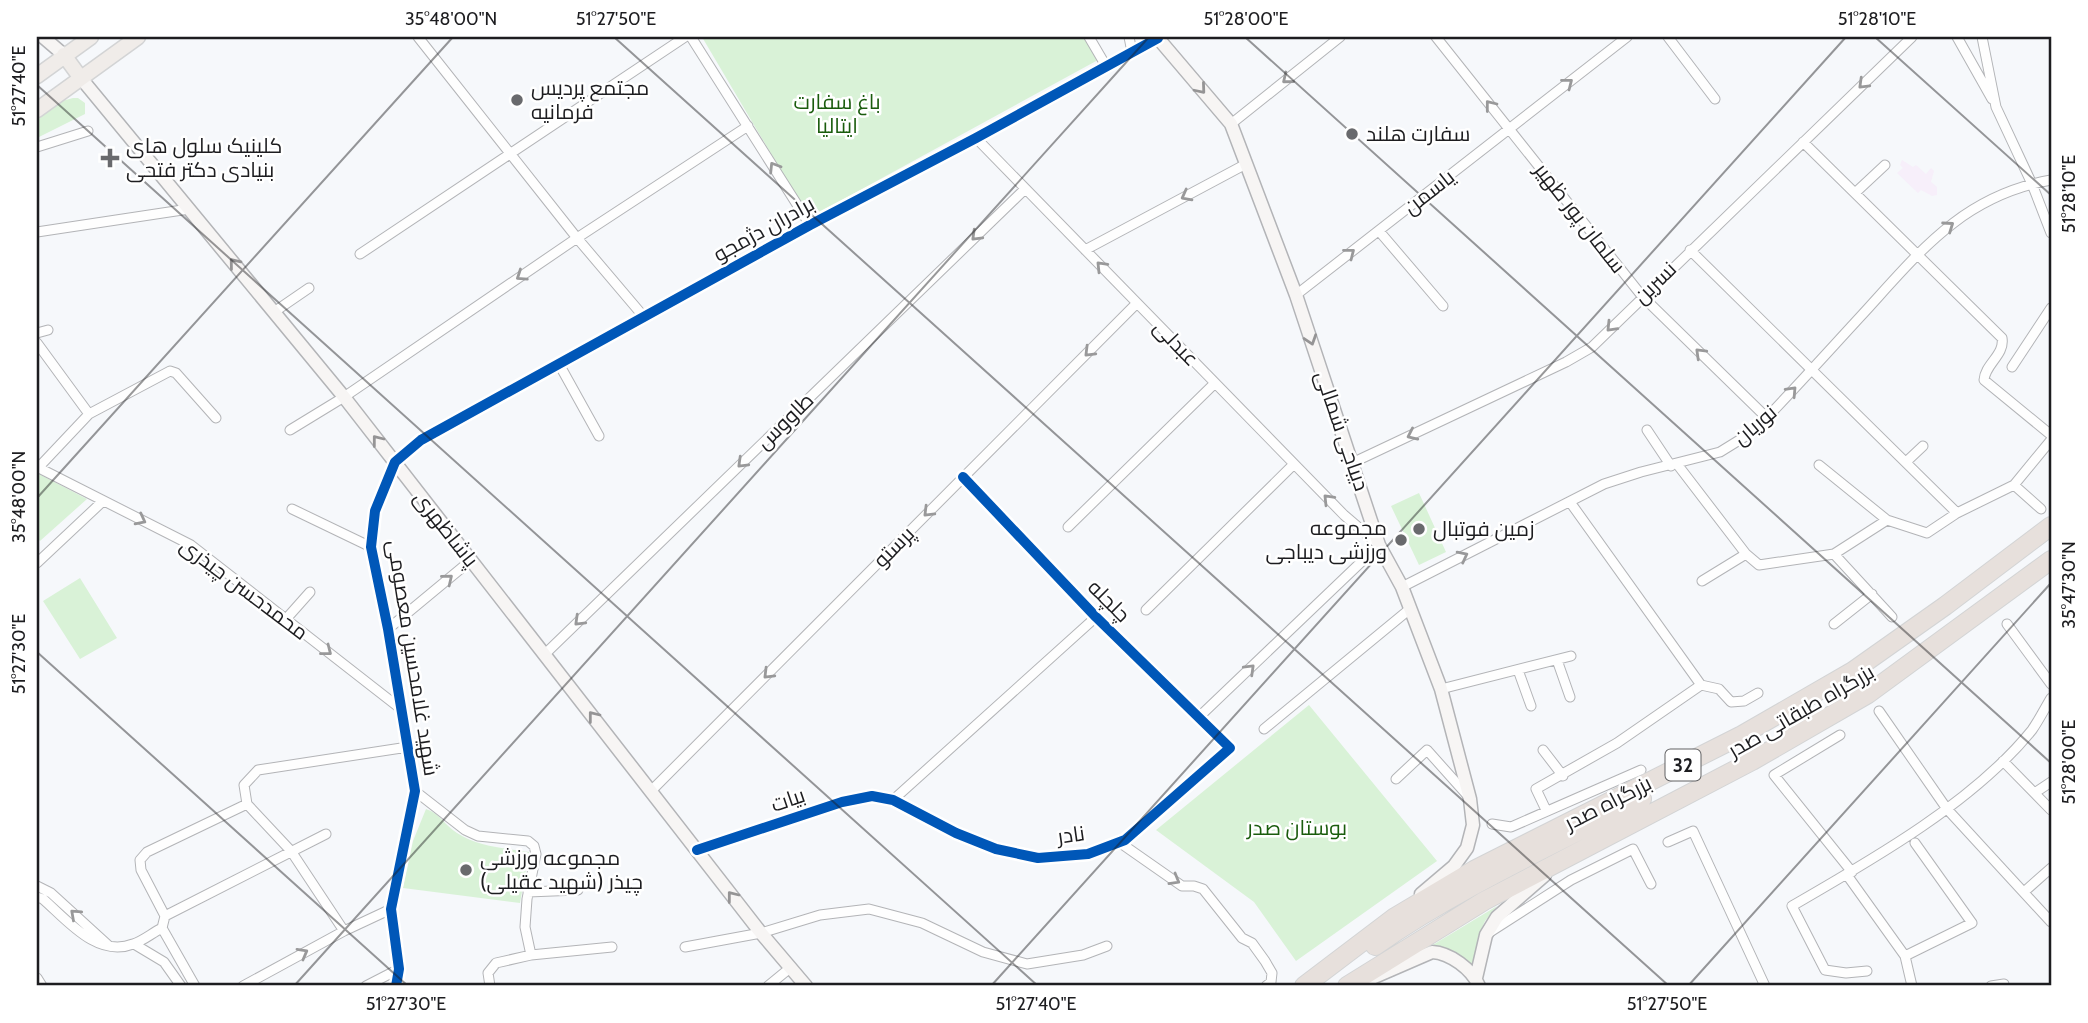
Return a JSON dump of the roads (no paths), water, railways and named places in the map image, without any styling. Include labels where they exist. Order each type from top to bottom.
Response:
[{"type":"highway","name":"بزرگراه صدر","points":[[1304,986],[1395,917],[1474,870],[1742,735],[1853,671],[2051,526]]},
{"type":"highway","name":"بزرگراه طبقاتی صدر","points":[[1319,986],[1398,930],[1484,881],[1751,743],[1860,679],[1952,614],[2051,538]]},
{"type":"highway","name":"بزرگراه صدر","points":[[1352,986],[1486,903],[1753,764],[1869,696],[2051,562]]},
{"type":"highway","name":"بزرگراه طبقاتی صدر","points":[[1347,986],[1484,901],[1752,761],[1868,694],[2051,562]]},
{"type":"main road","points":[[43,37],[64,55]]},
{"type":"main road","points":[[50,37],[80,78]]},
{"type":"main road","points":[[37,76],[91,37]]},
{"type":"main road","points":[[37,110],[130,38]]},
{"type":"main road","name":"دیباجی شمالی","points":[[1158,38],[1231,124],[1296,295],[1379,545],[1402,587],[1441,689],[1470,799],[1474,825],[1467,848],[1454,866],[1395,917]]},
{"type":"main road","name":"پاشاظهری","points":[[80,78],[344,397],[761,933],[806,986]]},
{"type":"main road","points":[[1477,982],[1486,934],[1497,918],[1555,866]]},
{"type":"main road","points":[[1352,986],[1432,952],[1452,958],[1477,982]]},
{"type":"street","points":[[418,37],[577,238],[644,317]]},
{"type":"street","points":[[360,254],[685,37]]},
{"type":"street","points":[[691,37],[810,225]]},
{"type":"street","points":[[1089,37],[1106,66]]},
{"type":"street","points":[[1129,37],[1132,52]]},
{"type":"street","points":[[1231,124],[1340,37]]},
{"type":"street","name":"سلمان پور ظهیر","points":[[1436,37],[1642,296],[1767,418]]},
{"type":"street","name":"یاسمن","points":[[1296,295],[1627,37]]},
{"type":"street","points":[[1668,37],[1715,99]]},
{"type":"street","name":"نسرین","points":[[1352,463],[1566,362],[1592,347],[1912,37]]},
{"type":"street","points":[[1957,37],[1996,107],[2032,184],[2051,233]]},
{"type":"street","points":[[1982,37],[1996,107]]},
{"type":"street","name":"برادران دژمجو","points":[[395,462],[421,440],[810,225],[1158,38]]},
{"type":"street","points":[[290,430],[344,397],[577,238],[748,126]]},
{"type":"street","points":[[37,147],[88,131]]},
{"type":"street","name":"عبدلی","points":[[976,138],[1344,515],[1379,545]]},
{"type":"street","points":[[1803,142],[2004,340],[1999,355],[1984,374],[1986,383],[2051,435]]},
{"type":"street","points":[[1085,250],[1246,163]]},
{"type":"street","points":[[1855,193],[1885,165]]},
{"type":"street","name":"نوریان","points":[[1402,587],[1604,484],[1720,452],[1754,431],[1934,237],[1980,205],[2032,184],[2051,180]]},
{"type":"street","name":"طاووس","points":[[545,654],[1025,189]]},
{"type":"street","points":[[37,232],[189,209]]},
{"type":"street","points":[[1379,230],[1443,306]]},
{"type":"street","points":[[1690,250],[1957,513]]},
{"type":"street","points":[[274,312],[309,288]]},
{"type":"street","name":"پرستو","points":[[651,792],[1137,303]]},
{"type":"street","points":[[2012,367],[2051,308]]},
{"type":"street","points":[[37,333],[48,330]]},
{"type":"street","points":[[37,343],[89,414]]},
{"type":"street","points":[[559,364],[598,436]]},
{"type":"street","points":[[37,468],[89,414],[170,371],[176,373],[216,418]]},
{"type":"street","points":[[1068,527],[1215,383]]},
{"type":"street","points":[[1647,430],[1746,554],[1759,565],[1833,554],[1887,520]]},
{"type":"street","points":[[1819,465],[1887,520],[1927,533],[1957,513],[2014,485],[2051,440]]},
{"type":"street","points":[[1906,462],[1923,446]]},
{"type":"street","name":"شهید غلامحسین معصومی","points":[[395,462],[375,511],[371,547],[415,791],[391,909],[399,969],[396,986]]},
{"type":"street","points":[[1146,610],[1294,464]]},
{"type":"street","name":"محمدحسن چیذری","points":[[37,468],[191,545],[401,709]]},
{"type":"street","name":"چلچله","points":[[963,477],[1096,617],[1230,748]]},
{"type":"street","points":[[2014,485],[2041,509]]},
{"type":"street","points":[[37,563],[103,501]]},
{"type":"street","points":[[1570,502],[1701,685],[1719,689],[1731,702],[1744,701],[1758,693]]},
{"type":"street","points":[[1344,515],[1358,516],[1367,505]]},
{"type":"street","points":[[292,509],[371,547]]},
{"type":"street","points":[[1200,716],[1379,545]]},
{"type":"street","points":[[1702,581],[1746,554]]},
{"type":"street","points":[[1833,554],[1892,617]]},
{"type":"street","points":[[387,629],[470,561]]},
{"type":"street","points":[[286,619],[310,592]]},
{"type":"street","points":[[1834,624],[1872,594]]},
{"type":"street","points":[[1264,729],[1411,608]]},
{"type":"street","points":[[893,800],[1096,617]]},
{"type":"street","points":[[2007,624],[2051,684]]},
{"type":"street","points":[[1441,689],[1571,656]]},
{"type":"street","points":[[1557,660],[1570,697]]},
{"type":"street","points":[[1518,670],[1531,706]]},
{"type":"street","points":[[1546,810],[1536,789],[1617,743],[1701,685]]},
{"type":"street","points":[[1867,971],[1825,970],[1793,906],[1947,810],[2003,761],[2033,729],[2051,698]]},
{"type":"street","points":[[1879,711],[1947,810],[2051,922]]},
{"type":"street","points":[[1840,735],[1774,775],[1849,873],[1905,956],[1912,986]]},
{"type":"street","points":[[344,931],[291,851],[247,804],[244,785],[258,770],[408,747]]},
{"type":"street","name":"نادر","points":[[893,800],[957,833],[996,849],[1038,858],[1088,854],[1125,839],[1230,748]]},
{"type":"street","points":[[1396,779],[1427,750],[1470,799]]},
{"type":"street","points":[[1543,750],[1563,776]]},
{"type":"street","points":[[2003,761],[2051,810]]},
{"type":"street","points":[[1492,824],[1511,827],[1641,770]]},
{"type":"street","points":[[2036,792],[2051,782]]},
{"type":"street","points":[[415,791],[465,830],[478,836],[528,841],[534,846],[536,854],[528,892],[526,927],[531,955]]},
{"type":"street","name":"بیات","points":[[697,850],[842,802],[872,796],[893,800]]},
{"type":"street","points":[[195,986],[162,928],[165,916],[141,870],[140,860],[147,852],[247,804]]},
{"type":"street","points":[[1668,842],[1693,831],[1765,986]]},
{"type":"street","points":[[165,916],[326,834]]},
{"type":"street","points":[[1119,842],[1182,886],[1203,889],[1242,938],[1252,943],[1272,973],[1269,984]]},
{"type":"street","points":[[1905,956],[1972,923],[1915,843]]},
{"type":"street","points":[[1486,934],[1571,880],[1633,849],[1651,884]]},
{"type":"street","points":[[2025,891],[2051,868]]},
{"type":"street","points":[[37,886],[51,893],[110,946]]},
{"type":"street","points":[[528,892],[578,890]]},
{"type":"street","points":[[37,897],[43,899],[93,942],[110,946],[134,944],[162,928]]},
{"type":"street","points":[[243,986],[344,931],[391,909]]},
{"type":"street","points":[[685,947],[761,933],[820,915],[869,909],[922,923],[983,952],[1027,964],[1083,955],[1107,946]]},
{"type":"street","points":[[134,944],[164,962],[181,986]]},
{"type":"street","points":[[490,986],[488,972],[496,963],[531,955],[612,947]]},
{"type":"street","points":[[768,986],[790,968]]},
{"type":"street","points":[[366,986],[399,969]]},
{"type":"street","points":[[37,978],[42,986]]},
{"type":"street","points":[[1990,986],[2004,984]]},
{"type":"place","name":"مجتمع پردیس فرمانیه","points":[[517,100]]},
{"type":"place","name":"سفارت هلند","points":[[1352,134]]},
{"type":"place","name":"کلینیک سلول های بنیادی دکتر فتحی","points":[[110,158]]},
{"type":"place","name":"زمین فوتبال","points":[[1419,529]]},
{"type":"place","name":"مجموعه ورزشی دیباجی","points":[[1401,540]]},
{"type":"place","name":"مجموعه ورزشی چیذر (شهید عقیلی)","points":[[466,870]]},
{"type":"park label","name":"باغ سفارت ایتالیا","points":[[837,114]]},
{"type":"park label","name":"بوستان صدر","points":[[1297,828]]}]
